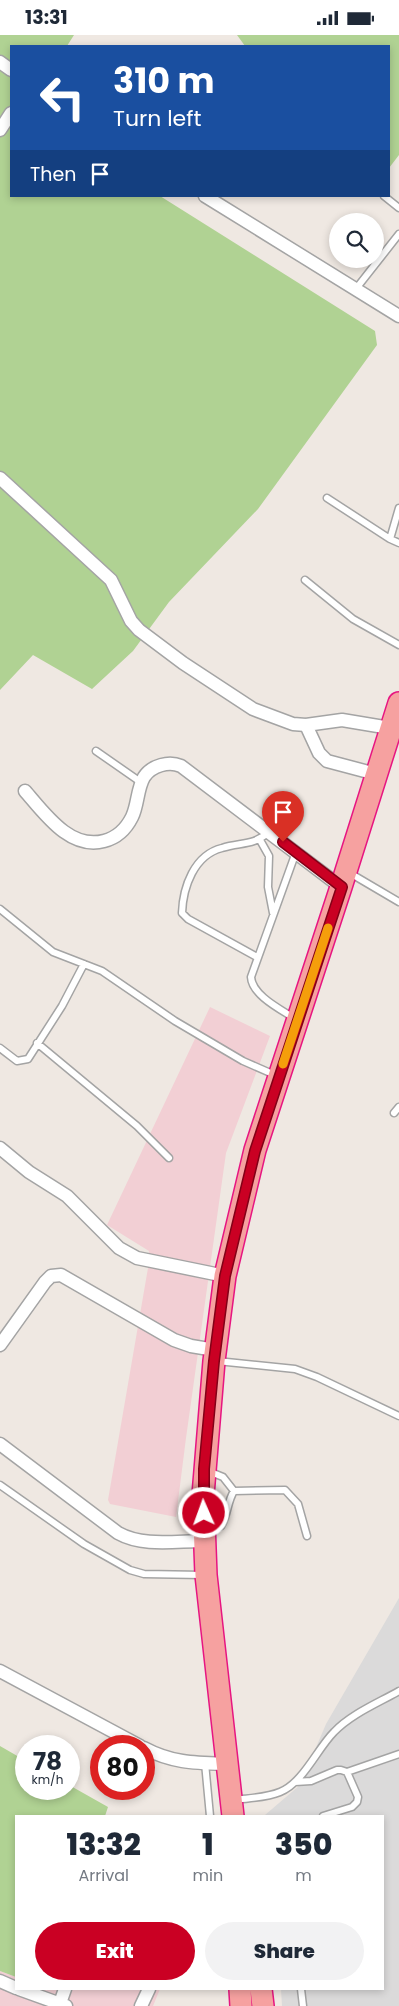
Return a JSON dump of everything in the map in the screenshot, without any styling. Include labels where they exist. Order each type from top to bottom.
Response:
[{"type":"highway","points":[[232,1808],[206,1575],[202,1495],[214,1355],[225,1276],[255,1151],[399,703]]},
{"type":"highway","points":[[240,1990],[241,2006]]},
{"type":"highway","points":[[261,1990],[263,2006]]},
{"type":"street","points":[[0,130],[10,115]]},
{"type":"street","points":[[207,197],[397,315]]},
{"type":"street","points":[[0,478],[111,580],[131,621],[139,630],[183,663],[252,709],[278,720],[306,725],[342,720],[390,728]]},
{"type":"street","points":[[306,725],[319,753],[326,761],[376,774]]},
{"type":"street","points":[[25,791],[51,821],[73,838],[94,844],[110,840],[126,827],[137,806],[142,783],[149,772],[174,763],[181,766],[264,836],[344,879]]},
{"type":"street","points":[[0,1148],[29,1172],[67,1196],[119,1248],[138,1257],[225,1276]]},
{"type":"street","points":[[0,1345],[45,1282],[51,1276],[61,1275],[174,1340],[214,1355]]},
{"type":"street","points":[[0,1444],[118,1533],[129,1539],[151,1542],[204,1535]]},
{"type":"street","points":[[0,1671],[119,1735]]},
{"type":"street","points":[[155,1753],[171,1760],[227,1764]]},
{"type":"street","points":[[0,1981],[15,1987]]},
{"type":"street","points":[[23,1990],[61,2005],[65,1990]]},
{"type":"street","points":[[142,2006],[148,1990]]},
{"type":"lane","points":[[385,197],[399,208]]},
{"type":"lane","points":[[354,290],[399,234]]},
{"type":"lane","points":[[327,498],[399,543]]},
{"type":"lane","points":[[390,539],[399,508]]},
{"type":"lane","points":[[305,580],[353,619],[399,645]]},
{"type":"lane","points":[[96,751],[142,783]]},
{"type":"lane","points":[[257,957],[188,919],[182,913],[191,874],[200,860],[208,853],[222,847],[249,844],[264,836],[269,856],[268,887],[274,914]]},
{"type":"lane","points":[[296,853],[251,977],[254,987],[259,993],[297,1021]]},
{"type":"lane","points":[[344,879],[399,902]]},
{"type":"lane","points":[[0,909],[53,952],[102,971],[175,1021],[243,1061],[279,1077]]},
{"type":"lane","points":[[0,1048],[17,1061],[28,1059],[62,1006],[84,964]]},
{"type":"lane","points":[[37,1043],[137,1126],[169,1158]]},
{"type":"lane","points":[[394,1113],[399,1107]]},
{"type":"lane","points":[[214,1355],[295,1369],[317,1377],[399,1416]]},
{"type":"lane","points":[[204,1469],[222,1477],[234,1491]]},
{"type":"lane","points":[[0,1485],[84,1544],[130,1570],[144,1574],[206,1575]]},
{"type":"lane","points":[[234,1491],[286,1490],[298,1504],[307,1536]]},
{"type":"lane","points":[[204,1535],[221,1526],[225,1520],[229,1499],[234,1491]]},
{"type":"lane","points":[[232,1808],[286,1789],[340,1727],[399,1691]]},
{"type":"lane","points":[[294,1782],[311,1781],[336,1770],[347,1772],[399,1754]]},
{"type":"lane","points":[[205,1763],[210,1815]]},
{"type":"lane","points":[[326,1815],[352,1807],[357,1802],[358,1797],[347,1772]]},
{"type":"lane","points":[[301,1990],[303,2006]]},
{"type":"shaded area","points":[[210,1007],[270,1036],[226,1153],[176,1517],[110,1504],[108,1500],[148,1268],[149,1251],[107,1225]]},
{"type":"shaded area","points":[[399,1598],[399,2006],[282,2006],[281,1990],[384,1990],[384,1815],[265,1815],[300,1785],[326,1724]]},
{"type":"shaded area","points":[[0,1971],[15,1977],[15,1990],[160,1990],[153,2006],[0,2006]]},
{"type":"green space","points":[[0,35],[74,35],[68,45],[10,45],[10,197],[162,197],[375,331],[377,345],[258,509],[169,602],[133,651],[92,689],[33,655],[0,690]]},
{"type":"green space","points":[[237,35],[399,35],[399,155],[390,167],[390,45],[244,45]]},
{"type":"green space","points":[[0,1746],[15,1755],[15,1800],[80,1800],[80,1791],[90,1797],[90,1800],[96,1800],[108,1807],[105,1815],[15,1815],[15,1977],[0,1971]]},
{"type":"slow traffic","points":[[283,1064],[328,928]]},
{"type":"route","points":[[204,1513],[202,1495],[204,1469],[214,1361],[225,1276],[255,1151],[342,887],[283,842]]}]
